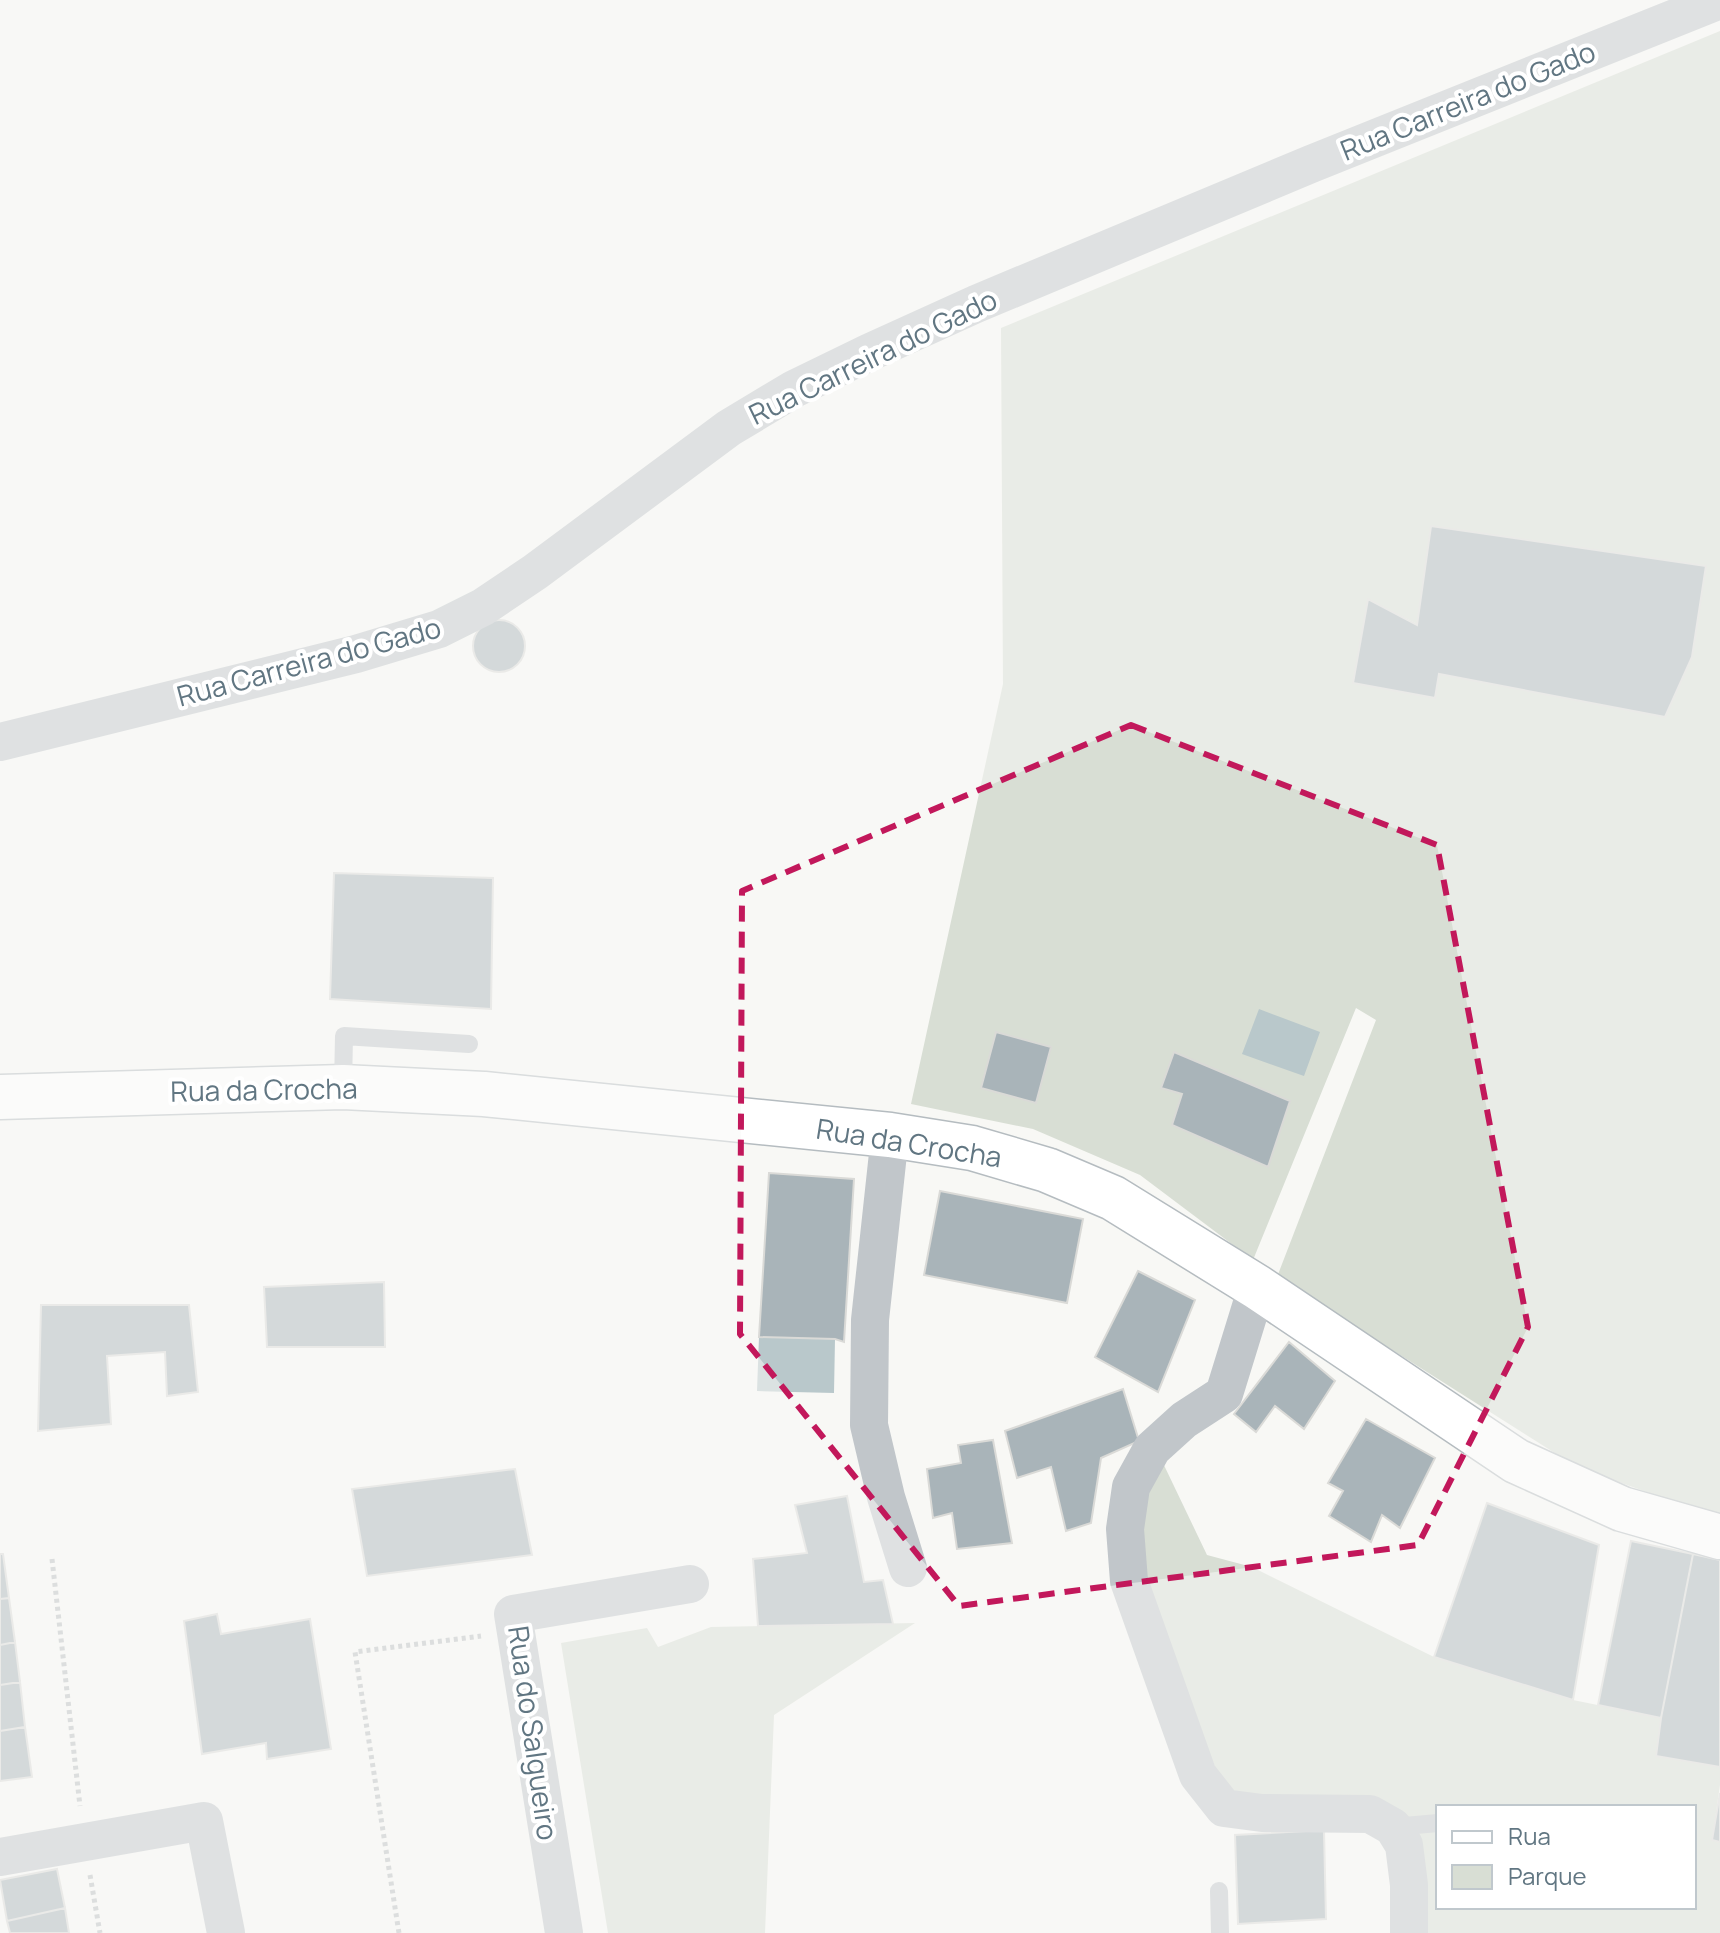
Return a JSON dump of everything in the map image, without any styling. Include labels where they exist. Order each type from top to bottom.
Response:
[{"type":"street","name":"Rua Carreira do Gado","points":[[0,742],[356,654],[439,629],[483,607],[535,572],[729,428],[794,389],[855,359],[976,304],[1311,164],[1720,0]]},
{"type":"street","name":"Rua da Crocha","points":[[0,1097],[343,1087],[484,1094],[890,1135],[972,1148],[1047,1170],[1113,1198],[1257,1287],[1516,1461],[1622,1509],[1720,1537]]},
{"type":"street","points":[[890,1135],[870,1320],[869,1425],[886,1497],[908,1568]]},
{"type":"street","points":[[1257,1287],[1224,1394],[1184,1420],[1152,1449],[1131,1487],[1125,1529],[1129,1581],[1198,1775],[1224,1808],[1262,1813],[1370,1814],[1393,1827],[1404,1845],[1409,1885],[1409,1933]]},
{"type":"street","name":"Rua do Salgueiro","points":[[564,1933],[513,1614],[690,1584]]},
{"type":"street","points":[[0,1857],[204,1821],[226,1933]]},
{"type":"lane","points":[[343,1087],[344,1036],[469,1044]]},
{"type":"lane","points":[[1393,1827],[1436,1823]]},
{"type":"lane","points":[[1219,1891],[1220,1933]]},
{"type":"path","points":[[52,1559],[85,1842],[100,1933]]},
{"type":"path","points":[[399,1933],[355,1652],[516,1631]]},
{"type":"highlighted area","points":[[1131,725],[1437,845],[1528,1327],[1418,1545],[959,1606],[740,1334],[742,891]]},
{"type":"green space","points":[[1720,31],[1720,1514],[1680,1504],[1577,1467],[1277,1277],[1376,1020],[1356,1008],[1253,1260],[1140,1175],[1033,1129],[911,1104],[1003,684],[1001,328]],"holes":[[[1432,526],[1706,566],[1692,657],[1665,717],[1439,674],[1435,697],[1353,683],[1368,599],[1417,624]]]},
{"type":"green space","points":[[1162,1461],[1207,1555],[1252,1567],[1434,1657],[1573,1700],[1661,1718],[1657,1756],[1720,1767],[1712,1840],[1720,1842],[1720,1933],[1419,1933],[1415,1843],[1227,1795],[1135,1577],[1140,1490]]},
{"type":"green space","points":[[915,1623],[774,1715],[765,1933],[608,1933],[561,1643],[647,1628],[658,1647],[711,1627]]},
{"type":"shaded area","points":[[1259,1009],[1320,1032],[1304,1076],[1242,1054]]},
{"type":"shaded area","points":[[759,1337],[835,1339],[834,1393],[757,1391]]},
{"type":"building","points":[[1431,526],[1706,566],[1692,657],[1665,717],[1439,674],[1435,698],[1353,683],[1368,599],[1417,625]]},
{"type":"building","points":[[499,620],[518,627],[525,646],[518,665],[499,672],[480,665],[473,646],[480,627]]},
{"type":"building","points":[[334,873],[493,878],[491,1009],[330,999]]},
{"type":"building","points":[[996,1032],[1051,1047],[1036,1103],[981,1088]]},
{"type":"building","points":[[1174,1052],[1290,1101],[1268,1167],[1172,1125],[1182,1094],[1161,1088]]},
{"type":"building","points":[[769,1173],[854,1179],[844,1342],[835,1339],[759,1337]]},
{"type":"building","points":[[940,1191],[1083,1219],[1067,1303],[924,1275]]},
{"type":"building","points":[[1138,1271],[1195,1300],[1158,1392],[1095,1357]]},
{"type":"building","points":[[384,1282],[385,1347],[267,1347],[264,1287]]},
{"type":"building","points":[[41,1305],[189,1305],[198,1392],[167,1396],[165,1352],[107,1356],[111,1424],[38,1431]]},
{"type":"building","points":[[1289,1342],[1335,1381],[1304,1429],[1275,1406],[1256,1432],[1234,1414]]},
{"type":"building","points":[[1123,1389],[1139,1441],[1101,1458],[1091,1523],[1066,1531],[1051,1467],[1017,1478],[1005,1431]]},
{"type":"building","points":[[1366,1419],[1435,1458],[1400,1528],[1382,1515],[1371,1542],[1329,1516],[1343,1491],[1328,1483]]},
{"type":"building","points":[[993,1440],[1012,1543],[957,1549],[952,1513],[933,1518],[927,1469],[961,1463],[958,1445]]},
{"type":"building","points":[[515,1469],[532,1555],[367,1576],[352,1489]]},
{"type":"building","points":[[847,1496],[864,1582],[883,1580],[893,1624],[758,1626],[753,1559],[807,1553],[795,1505]]},
{"type":"building","points":[[1487,1503],[1599,1545],[1573,1700],[1434,1657]]},
{"type":"building","points":[[1631,1541],[1693,1554],[1661,1718],[1598,1705]]},
{"type":"building","points":[[0,1554],[3,1554],[9,1598],[0,1599]]},
{"type":"building","points":[[1693,1554],[1720,1560],[1720,1767],[1656,1756]]},
{"type":"building","points":[[9,1598],[15,1642],[0,1645],[0,1599]]},
{"type":"building","points":[[217,1614],[221,1634],[310,1619],[331,1749],[267,1759],[266,1743],[202,1754],[184,1621]]},
{"type":"building","points":[[15,1642],[20,1682],[0,1685],[0,1645]]},
{"type":"building","points":[[20,1682],[25,1727],[0,1731],[0,1685]]},
{"type":"building","points":[[25,1727],[32,1777],[0,1781],[0,1731]]},
{"type":"building","points":[[1720,1793],[1720,1842],[1712,1840]]},
{"type":"building","points":[[1324,1830],[1326,1919],[1238,1924],[1235,1835]]},
{"type":"building","points":[[57,1869],[65,1908],[7,1921],[0,1880]]},
{"type":"building","points":[[65,1908],[69,1933],[10,1933],[7,1921]]}]
